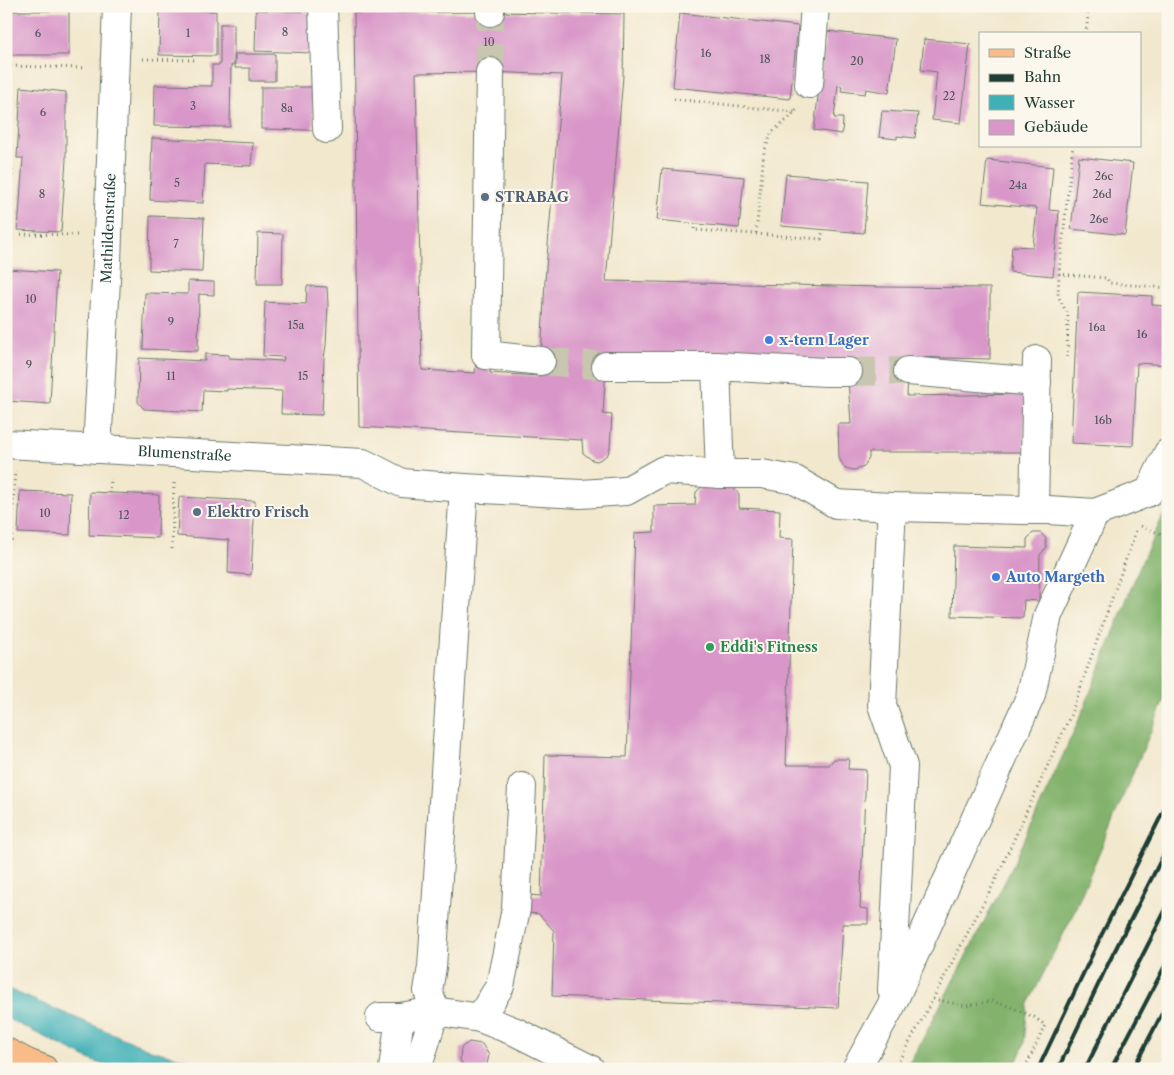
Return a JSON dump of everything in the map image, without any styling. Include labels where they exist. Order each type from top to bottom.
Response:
[{"type":"main road","points":[[6,1052],[29,1064],[44,1069]]},
{"type":"street","name":"Mathildenstraße","points":[[97,449],[117,6]]},
{"type":"street","points":[[323,6],[327,129]]},
{"type":"street","points":[[809,84],[815,6]]},
{"type":"street","points":[[490,72],[486,355],[541,361]]},
{"type":"street","points":[[606,366],[716,366],[848,372]]},
{"type":"street","points":[[716,366],[720,474]]},
{"type":"street","points":[[908,371],[1037,371],[1034,510]]},
{"type":"street","name":"Blumenstraße","points":[[11,445],[363,463],[402,483],[464,488]]},
{"type":"street","points":[[416,1069],[435,1011],[428,991],[432,957],[464,488],[581,494],[626,490],[664,470],[720,474],[762,474],[795,480],[836,504],[892,507],[1061,510],[1095,513],[1150,492],[1168,453]]},
{"type":"street","points":[[892,507],[882,705],[903,766],[892,1004]]},
{"type":"street","points":[[856,1069],[892,1004],[1031,695],[1048,615],[1095,513]]},
{"type":"street","points":[[480,1018],[500,986],[516,909],[522,787]]},
{"type":"street","points":[[393,1069],[390,1017],[435,1011],[480,1018],[516,1032],[590,1069]]},
{"type":"path","points":[[1086,32],[1089,6]]},
{"type":"path","points":[[6,66],[195,60]]},
{"type":"path","points":[[756,234],[764,152],[772,132],[796,112],[809,84]]},
{"type":"path","points":[[674,99],[796,112]]},
{"type":"path","points":[[1067,364],[1068,315],[1058,296],[1074,148]]},
{"type":"path","points":[[12,170],[10,234],[108,235]]},
{"type":"path","points":[[695,224],[694,230],[821,239],[823,230]]},
{"type":"path","points":[[1059,274],[1107,278],[1109,283],[1168,288]]},
{"type":"path","points":[[11,445],[11,541]]},
{"type":"path","points":[[172,549],[175,453]]},
{"type":"path","points":[[894,1069],[995,880],[1071,714],[1138,525],[1168,537]]},
{"type":"path","points":[[933,999],[966,1006],[992,1001],[1034,1017],[1045,1025],[1025,1069]]},
{"type":"green space","points":[[1168,505],[1168,691],[1070,921],[1028,1004],[1024,1044],[1014,1069],[906,1069],[1011,870],[1083,711],[1139,568]]},
{"type":"water","points":[[6,988],[151,1050],[221,1069],[116,1069],[93,1061],[6,1018]]},
{"type":"building","points":[[160,10],[216,11],[216,56],[159,55]]},
{"type":"building","points":[[256,10],[315,12],[314,53],[255,51]]},
{"type":"building","points":[[6,11],[69,11],[69,55],[6,55]]},
{"type":"building","points":[[490,12],[624,14],[623,76],[606,281],[990,288],[990,359],[906,357],[908,371],[907,396],[1025,394],[1024,452],[869,452],[869,458],[864,467],[854,470],[844,467],[839,458],[838,424],[851,424],[847,364],[606,366],[603,414],[612,415],[610,448],[608,454],[597,461],[592,460],[583,453],[582,440],[359,427],[354,13]],"holes":[[[490,72],[562,75],[545,281],[540,376],[490,373],[491,363],[476,361],[475,373],[422,370],[416,73]]]},
{"type":"building","points":[[680,13],[798,26],[790,99],[673,87]]},
{"type":"building","points":[[220,24],[234,24],[234,65],[231,65],[230,127],[154,126],[155,85],[212,86],[212,65],[220,65]]},
{"type":"building","points":[[826,31],[896,39],[889,93],[866,89],[865,94],[841,91],[842,86],[838,85],[834,118],[843,118],[842,134],[814,130]]},
{"type":"building","points":[[924,39],[970,44],[961,123],[932,120],[937,72],[921,70]]},
{"type":"building","points":[[235,54],[275,54],[275,81],[250,81],[250,68],[235,68]]},
{"type":"building","points":[[21,87],[66,92],[66,159],[61,232],[18,230],[23,158],[17,158]]},
{"type":"building","points":[[261,87],[313,87],[313,130],[261,129]]},
{"type":"building","points":[[882,111],[918,113],[915,138],[879,137]]},
{"type":"building","points":[[152,138],[253,143],[251,166],[205,164],[203,203],[150,200]]},
{"type":"building","points":[[1079,157],[1133,163],[1125,235],[1071,229]]},
{"type":"building","points":[[987,160],[1053,167],[1049,210],[1059,211],[1053,276],[1010,272],[1012,246],[1033,247],[1037,208],[982,203]]},
{"type":"building","points":[[662,169],[744,177],[739,228],[657,220]]},
{"type":"building","points":[[786,174],[868,181],[864,233],[781,226]]},
{"type":"building","points":[[150,216],[204,218],[202,272],[149,270]]},
{"type":"building","points":[[258,233],[283,234],[282,284],[257,284]]},
{"type":"building","points":[[6,269],[57,272],[50,404],[6,401]]},
{"type":"building","points":[[188,281],[214,282],[214,295],[199,294],[198,351],[143,349],[145,293],[188,294]]},
{"type":"building","points":[[307,286],[327,287],[328,305],[322,415],[281,414],[282,391],[203,390],[202,412],[144,409],[138,402],[139,358],[205,361],[205,354],[229,355],[229,358],[283,361],[284,357],[263,356],[265,302],[306,304]]},
{"type":"building","points":[[1078,292],[1152,296],[1152,305],[1168,306],[1168,365],[1137,363],[1133,446],[1071,443]]},
{"type":"building","points":[[710,480],[727,481],[739,494],[739,508],[780,510],[779,538],[793,539],[786,765],[829,765],[834,759],[849,759],[848,769],[866,770],[860,908],[868,909],[868,924],[843,924],[838,1008],[552,996],[554,931],[539,914],[526,913],[527,895],[541,896],[545,755],[627,757],[635,533],[654,532],[654,506],[695,505],[696,492]]},
{"type":"building","points":[[20,491],[71,493],[70,535],[18,533]]},
{"type":"building","points":[[90,492],[159,495],[158,538],[89,535]]},
{"type":"building","points":[[179,497],[255,501],[251,575],[228,573],[229,540],[177,536]]},
{"type":"building","name":"Auto Margeth","points":[[1033,533],[1041,533],[1046,539],[1046,548],[1040,555],[1039,601],[1024,600],[1023,618],[952,616],[954,546],[1027,548],[1027,539]]},
{"type":"building","points":[[469,1042],[482,1044],[489,1055],[486,1069],[462,1069],[463,1065],[460,1060],[461,1048]]},
{"type":"tunnel","points":[[490,12],[490,72]]},
{"type":"tunnel","points":[[541,361],[606,366]]},
{"type":"tunnel","points":[[848,372],[908,371]]},
{"type":"railway","points":[[1038,1069],[1101,936],[1168,802]]},
{"type":"railway","points":[[1058,1069],[1108,964],[1168,846]]},
{"type":"railway","points":[[1085,1069],[1168,905]]},
{"type":"railway","points":[[1111,1069],[1168,960]]},
{"type":"railway","points":[[1133,1069],[1168,1002]]},
{"type":"railway","points":[[1163,1069],[1168,1060]]},
{"type":"place","name":"STRABAG","points":[[485,197]]},
{"type":"place","name":"x-tern Lager","points":[[769,340]]},
{"type":"place","name":"Elektro Frisch","points":[[197,512]]},
{"type":"place","name":"Auto Margeth","points":[[996,577]]},
{"type":"place","name":"Eddi's Fitness","points":[[710,647]]}]
